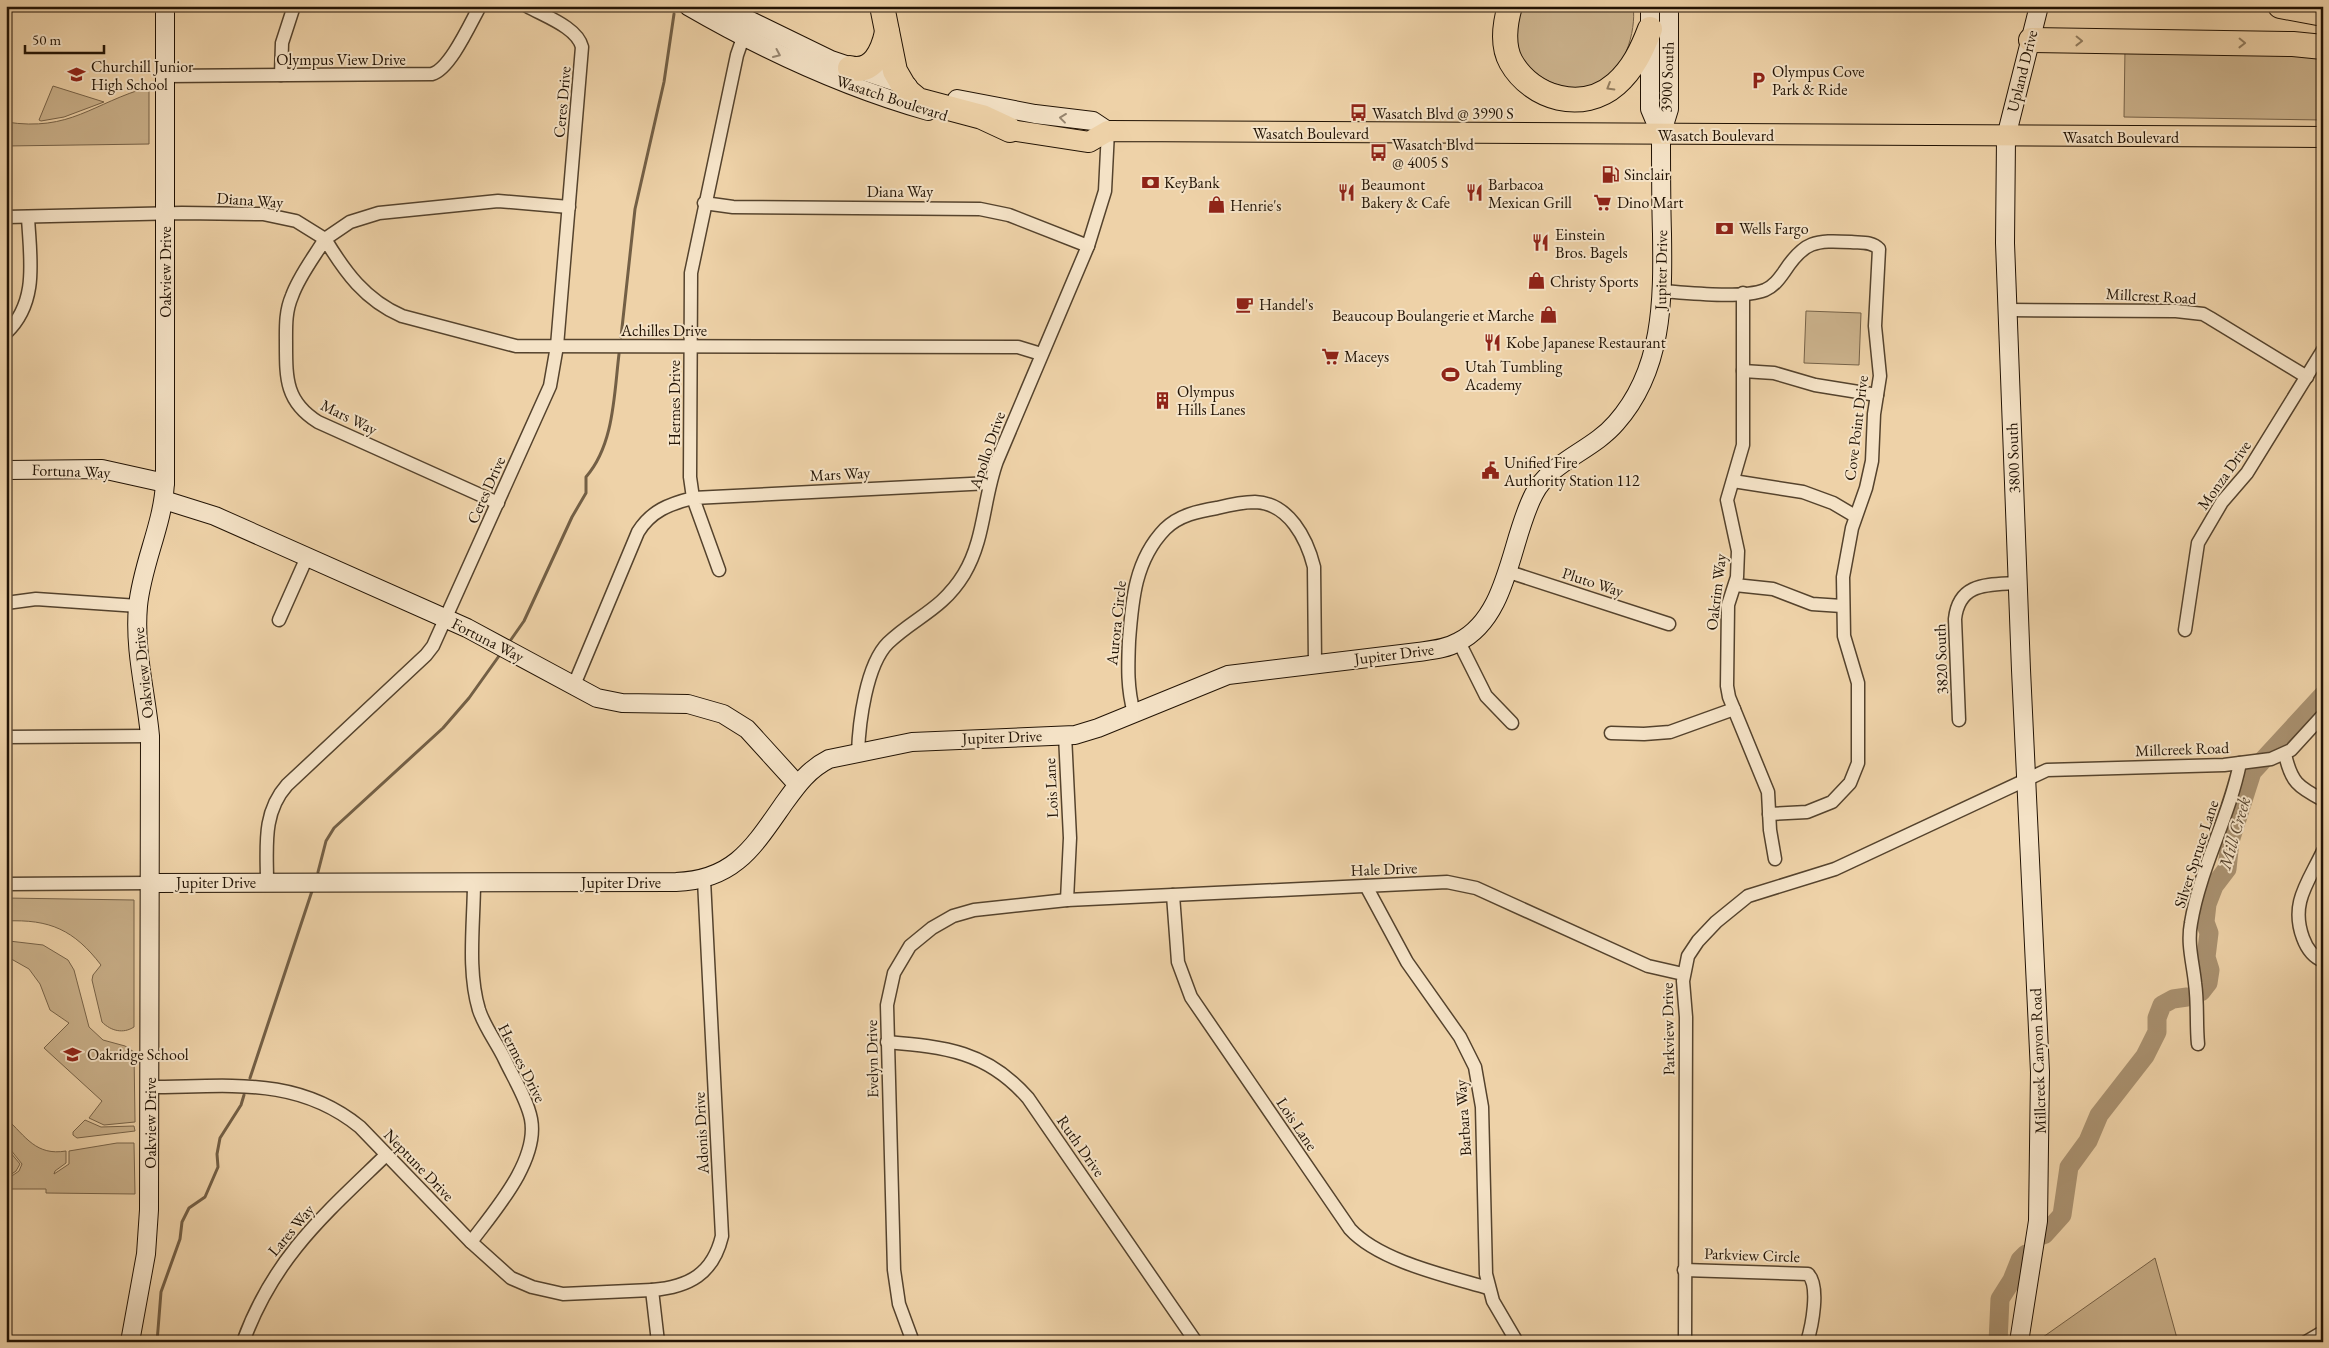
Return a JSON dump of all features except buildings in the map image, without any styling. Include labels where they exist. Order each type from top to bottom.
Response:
[{"type":"highway","points":[[1510,6],[1506,21],[1506,43],[1510,61],[1522,77],[1538,90],[1557,99],[1581,100],[1615,85],[1633,64],[1650,18]]},
{"type":"highway","points":[[2280,6],[2323,14]]},
{"type":"highway","points":[[850,68],[861,69],[874,62],[883,47],[884,16]]},
{"type":"highway","points":[[884,16],[891,56],[906,90],[918,100],[982,117],[1010,130]]},
{"type":"highway","points":[[2031,40],[2293,44],[2323,47]]},
{"type":"main road","name":"Wasatch Boulevard","points":[[1010,130],[1089,142],[1108,131],[2006,137],[2323,137]]},
{"type":"street","name":"Oakview Drive","points":[[130,1342],[149,1224],[150,736],[138,659],[138,606],[147,558],[164,492],[165,6]]},
{"type":"street","points":[[281,75],[282,43],[294,6]]},
{"type":"street","name":"Olympus View Drive","points":[[165,76],[416,76],[439,72],[447,63],[480,6]]},
{"type":"street","name":"Ceres Drive","points":[[266,882],[268,820],[280,793],[426,655],[446,619],[550,386],[558,346],[583,53],[581,41],[570,31],[527,6]]},
{"type":"street","name":"Wasatch Boulevard","points":[[688,6],[745,30],[850,68],[934,94],[996,107],[1093,121],[1108,131]]},
{"type":"street","name":"Wasatch Boulevard","points":[[720,6],[745,30],[822,75],[897,103],[1010,130]]},
{"type":"street","name":"3900 South","points":[[1661,135],[1669,109],[1669,6]]},
{"type":"street","name":"Upland Drive","points":[[2006,137],[2039,6]]},
{"type":"street","name":"3900 South","points":[[1650,18],[1650,108],[1661,135]]},
{"type":"street","name":"Hermes Drive","points":[[719,570],[693,498],[690,477],[691,273],[704,203],[745,30]]},
{"type":"street","name":"Apollo Drive","points":[[858,752],[864,703],[879,655],[891,640],[941,602],[962,576],[980,538],[990,483],[1041,354],[1088,246],[1106,191],[1108,131]]},
{"type":"street","name":"Jupiter Drive","points":[[6,884],[676,882],[704,880],[731,866],[745,855],[797,784],[818,765],[829,759],[858,752],[939,740],[1065,735],[1086,732],[1228,675],[1418,652],[1441,648],[1459,642],[1484,620],[1491,610],[1528,507],[1539,486],[1560,465],[1603,436],[1628,408],[1640,390],[1655,344],[1662,291],[1661,135]]},
{"type":"street","name":"3800 South","points":[[2006,137],[2005,243],[2018,583],[2028,780]]},
{"type":"street","points":[[325,239],[350,222],[379,213],[490,201],[569,207]]},
{"type":"street","name":"Diana Way","points":[[704,203],[733,207],[980,208],[1009,215],[1088,246]]},
{"type":"street","name":"Diana Way","points":[[6,218],[164,214],[277,216],[304,224],[325,239]]},
{"type":"street","points":[[6,332],[16,324],[26,307],[30,293],[28,217]]},
{"type":"street","name":"Achilles Drive","points":[[325,239],[340,264],[357,286],[378,303],[394,312],[505,344],[558,346],[1018,347],[1041,354]]},
{"type":"street","name":"Mars Way","points":[[325,239],[293,292],[286,318],[286,373],[290,392],[298,406],[318,422],[498,503]]},
{"type":"street","name":"Cove Point Drive","points":[[1662,291],[1743,293],[1765,290],[1774,284],[1798,251],[1811,243],[1828,240],[1875,245],[1879,249],[1880,261],[1875,313],[1880,367],[1874,414],[1872,461],[1864,496],[1855,516],[1844,564],[1842,606],[1845,644],[1858,683],[1858,756],[1856,771],[1846,789],[1824,807],[1807,812],[1769,814]]},
{"type":"street","name":"Oakrim Way","points":[[1743,293],[1743,445],[1726,505],[1737,539],[1738,551],[1738,570],[1728,605],[1726,646],[1727,690],[1765,781],[1769,797],[1769,814],[1775,859]]},
{"type":"street","name":"Millcrest Road","points":[[2008,310],[2176,311],[2202,314],[2307,376]]},
{"type":"street","name":"Monza Drive","points":[[2185,630],[2198,543],[2222,502],[2247,473],[2323,350]]},
{"type":"street","points":[[1743,371],[1774,372],[1815,386],[1877,395]]},
{"type":"street","name":"Fortuna Way","points":[[6,470],[102,469],[164,492],[446,619],[597,698],[614,702],[688,704],[723,714],[747,729],[797,784]]},
{"type":"street","points":[[1733,482],[1803,492],[1833,503],[1855,516]]},
{"type":"street","name":"Mars Way","points":[[693,498],[990,483]]},
{"type":"street","points":[[574,685],[638,532],[646,520],[659,510],[693,498]]},
{"type":"street","name":"Aurora Circle","points":[[1134,712],[1128,695],[1127,677],[1132,595],[1140,568],[1165,529],[1174,521],[1204,510],[1256,502],[1276,509],[1294,524],[1310,552],[1314,567],[1316,663]]},
{"type":"street","points":[[279,620],[307,557]]},
{"type":"street","name":"Pluto Way","points":[[1506,571],[1670,624]]},
{"type":"street","name":"3820 South","points":[[1959,720],[1955,619],[1958,606],[1964,595],[1974,588],[2018,583]]},
{"type":"street","points":[[1735,585],[1773,589],[1812,604],[1842,606]]},
{"type":"street","points":[[6,604],[36,599],[138,606]]},
{"type":"street","points":[[1459,642],[1486,696],[1512,723]]},
{"type":"street","points":[[1611,733],[1644,734],[1670,732],[1734,709]]},
{"type":"street","name":"Millcreek Road","points":[[2028,780],[2047,770],[2246,763],[2271,758],[2285,754],[2296,746],[2323,715]]},
{"type":"street","name":"Lois Lane","points":[[1065,735],[1070,838],[1067,900]]},
{"type":"street","points":[[6,737],[150,736]]},
{"type":"street","points":[[2285,754],[2289,773],[2301,789],[2323,800]]},
{"type":"street","name":"Silver Spruce Lane","points":[[2198,1044],[2196,984],[2190,947],[2191,924],[2209,856],[2246,763]]},
{"type":"street","name":"Parkview Drive","points":[[1685,1342],[1686,1017],[1683,974],[1688,956],[1698,941],[1722,916],[1748,896],[1835,869],[2028,780]]},
{"type":"street","name":"Millcreek Canyon Road","points":[[2019,1342],[2036,1242],[2040,1180],[2040,1072],[2028,780]]},
{"type":"street","points":[[2323,851],[2297,911],[2306,945],[2312,954],[2323,962]]},
{"type":"street","name":"Adonis Drive","points":[[652,1290],[675,1288],[700,1274],[713,1260],[722,1236],[704,880]]},
{"type":"street","name":"Hermes Drive","points":[[471,1242],[515,1180],[527,1152],[532,1130],[527,1106],[483,1020],[476,999],[474,882]]},
{"type":"street","name":"Hale Drive","points":[[1067,900],[1447,882],[1467,885],[1648,966],[1683,974]]},
{"type":"street","name":"Barbara Way","points":[[1366,886],[1407,962],[1460,1037],[1475,1067],[1482,1107],[1484,1247],[1488,1288],[1499,1313],[1517,1342]]},
{"type":"street","name":"Lois Lane","points":[[1173,895],[1178,962],[1191,997],[1350,1229],[1365,1243],[1382,1252],[1488,1288]]},
{"type":"street","name":"Evelyn Drive","points":[[912,1342],[902,1316],[895,1281],[887,1042],[887,1005],[891,983],[904,954],[921,936],[943,922],[969,911],[1067,900]]},
{"type":"street","name":"Ruth Drive","points":[[887,1042],[949,1049],[985,1062],[1010,1078],[1028,1098],[1196,1342]]},
{"type":"street","name":"Neptune Drive","points":[[150,1087],[257,1087],[297,1093],[317,1100],[340,1112],[360,1127],[471,1242],[512,1278],[543,1290],[573,1295],[652,1290]]},
{"type":"street","name":"Lares Way","points":[[243,1342],[267,1289],[289,1254],[316,1223],[386,1154]]},
{"type":"street","name":"Parkview Circle","points":[[1684,1270],[1808,1274],[1812,1278],[1813,1289],[1812,1324],[1808,1342]]},
{"type":"street","points":[[652,1290],[658,1342]]},
{"type":"street","points":[[2306,1342],[2323,1332]]},
{"type":"shaded area","points":[[1517,6],[1633,6],[1633,28],[1621,63],[1606,80],[1586,88],[1562,86],[1550,82],[1530,68],[1522,59],[1517,48],[1515,33]]},
{"type":"shaded area","points":[[2125,48],[2323,54],[2323,120],[2124,117]]},
{"type":"shaded area","points":[[53,86],[104,102],[64,117],[41,121],[39,120]]},
{"type":"shaded area","points":[[149,87],[149,144],[6,146],[6,122],[28,124],[65,120]]},
{"type":"shaded area","points":[[1806,311],[1861,313],[1859,365],[1804,363]]},
{"type":"shaded area","points":[[6,898],[134,900],[134,1027],[121,1031],[109,1028],[102,1022],[92,980],[93,975],[101,965],[91,953],[71,935],[60,929],[36,922],[6,921]]},
{"type":"shaded area","points":[[9,941],[43,945],[68,960],[74,970],[89,1027],[103,1040],[125,1046],[134,1052],[135,1122],[104,1125],[89,1118],[102,1101],[44,1048],[69,1023],[50,1010],[40,984],[29,969],[6,956],[6,945]]},
{"type":"shaded area","points":[[6,1118],[32,1144],[39,1148],[56,1152],[66,1151],[66,1163],[55,1171],[54,1174],[69,1164],[69,1151],[117,1143],[134,1143],[135,1194],[46,1193],[46,1189],[6,1189],[6,1180],[19,1171],[22,1164],[6,1144]]},
{"type":"shaded area","points":[[85,1120],[101,1127],[134,1126],[135,1131],[77,1138],[73,1135],[73,1132]]},
{"type":"shaded area","points":[[6,1147],[20,1164],[16,1171],[6,1178]]},
{"type":"shaded area","points":[[2155,1258],[2178,1342],[2036,1342]]},
{"type":"waterway","points":[[621,337],[635,209],[664,82],[674,14]]},
{"type":"waterway","points":[[510,641],[524,621],[572,517],[586,493],[586,477],[602,450],[611,419],[619,354]]},
{"type":"waterway","points":[[318,872],[326,841],[334,828],[443,728],[469,698],[499,656]]},
{"type":"waterway","name":"Mill Creek","points":[[2201,992],[2208,983],[2210,970],[2206,957],[2209,933],[2205,922],[2207,904],[2214,886],[2227,869],[2230,841],[2252,772],[2323,695]]},
{"type":"waterway","points":[[250,1078],[312,891]]},
{"type":"waterway","name":"Mill Creek","points":[[2044,1235],[2062,1215],[2069,1167],[2088,1141],[2099,1115],[2145,1056],[2157,1032],[2157,1018],[2162,1005],[2173,999],[2187,997]]},
{"type":"waterway","points":[[157,1342],[161,1292],[180,1239],[182,1222],[189,1208],[205,1197],[218,1167],[217,1154],[220,1138],[241,1105],[244,1095]]},
{"type":"waterway","name":"Mill Creek","points":[[1998,1342],[2000,1299],[2012,1280],[2020,1260],[2026,1254]]},
{"type":"place","name":"Churchill Junior High School","points":[[77,75]]},
{"type":"place","name":"Olympus Cove Park & Ride","points":[[1758,80]]},
{"type":"place","name":"Wasatch Blvd @ 3990 S","points":[[1358,113]]},
{"type":"place","name":"Wasatch Blvd @ 4005 S","points":[[1378,153]]},
{"type":"place","name":"Sinclair","points":[[1610,174]]},
{"type":"place","name":"KeyBank","points":[[1150,182]]},
{"type":"place","name":"Beaumont Bakery & Cafe","points":[[1347,193]]},
{"type":"place","name":"Barbacoa Mexican Grill","points":[[1474,193]]},
{"type":"place","name":"Dino Mart","points":[[1603,202]]},
{"type":"place","name":"Henrie's","points":[[1216,205]]},
{"type":"place","name":"Wells Fargo","points":[[1725,228]]},
{"type":"place","name":"Einstein Bros. Bagels","points":[[1541,243]]},
{"type":"place","name":"Christy Sports","points":[[1536,281]]},
{"type":"place","name":"Handel's","points":[[1245,304]]},
{"type":"place","name":"Beaucoup Boulangerie et Marche","points":[[1548,315]]},
{"type":"place","name":"Kobe Japanese Restaurant","points":[[1492,342]]},
{"type":"place","name":"Maceys","points":[[1330,356]]},
{"type":"place","name":"Utah Tumbling Academy","points":[[1451,375]]},
{"type":"place","name":"Olympus Hills Lanes","points":[[1163,400]]},
{"type":"place","name":"Unified Fire Authority Station 112","points":[[1490,471]]},
{"type":"place","name":"Oakridge School","points":[[73,1054]]}]
